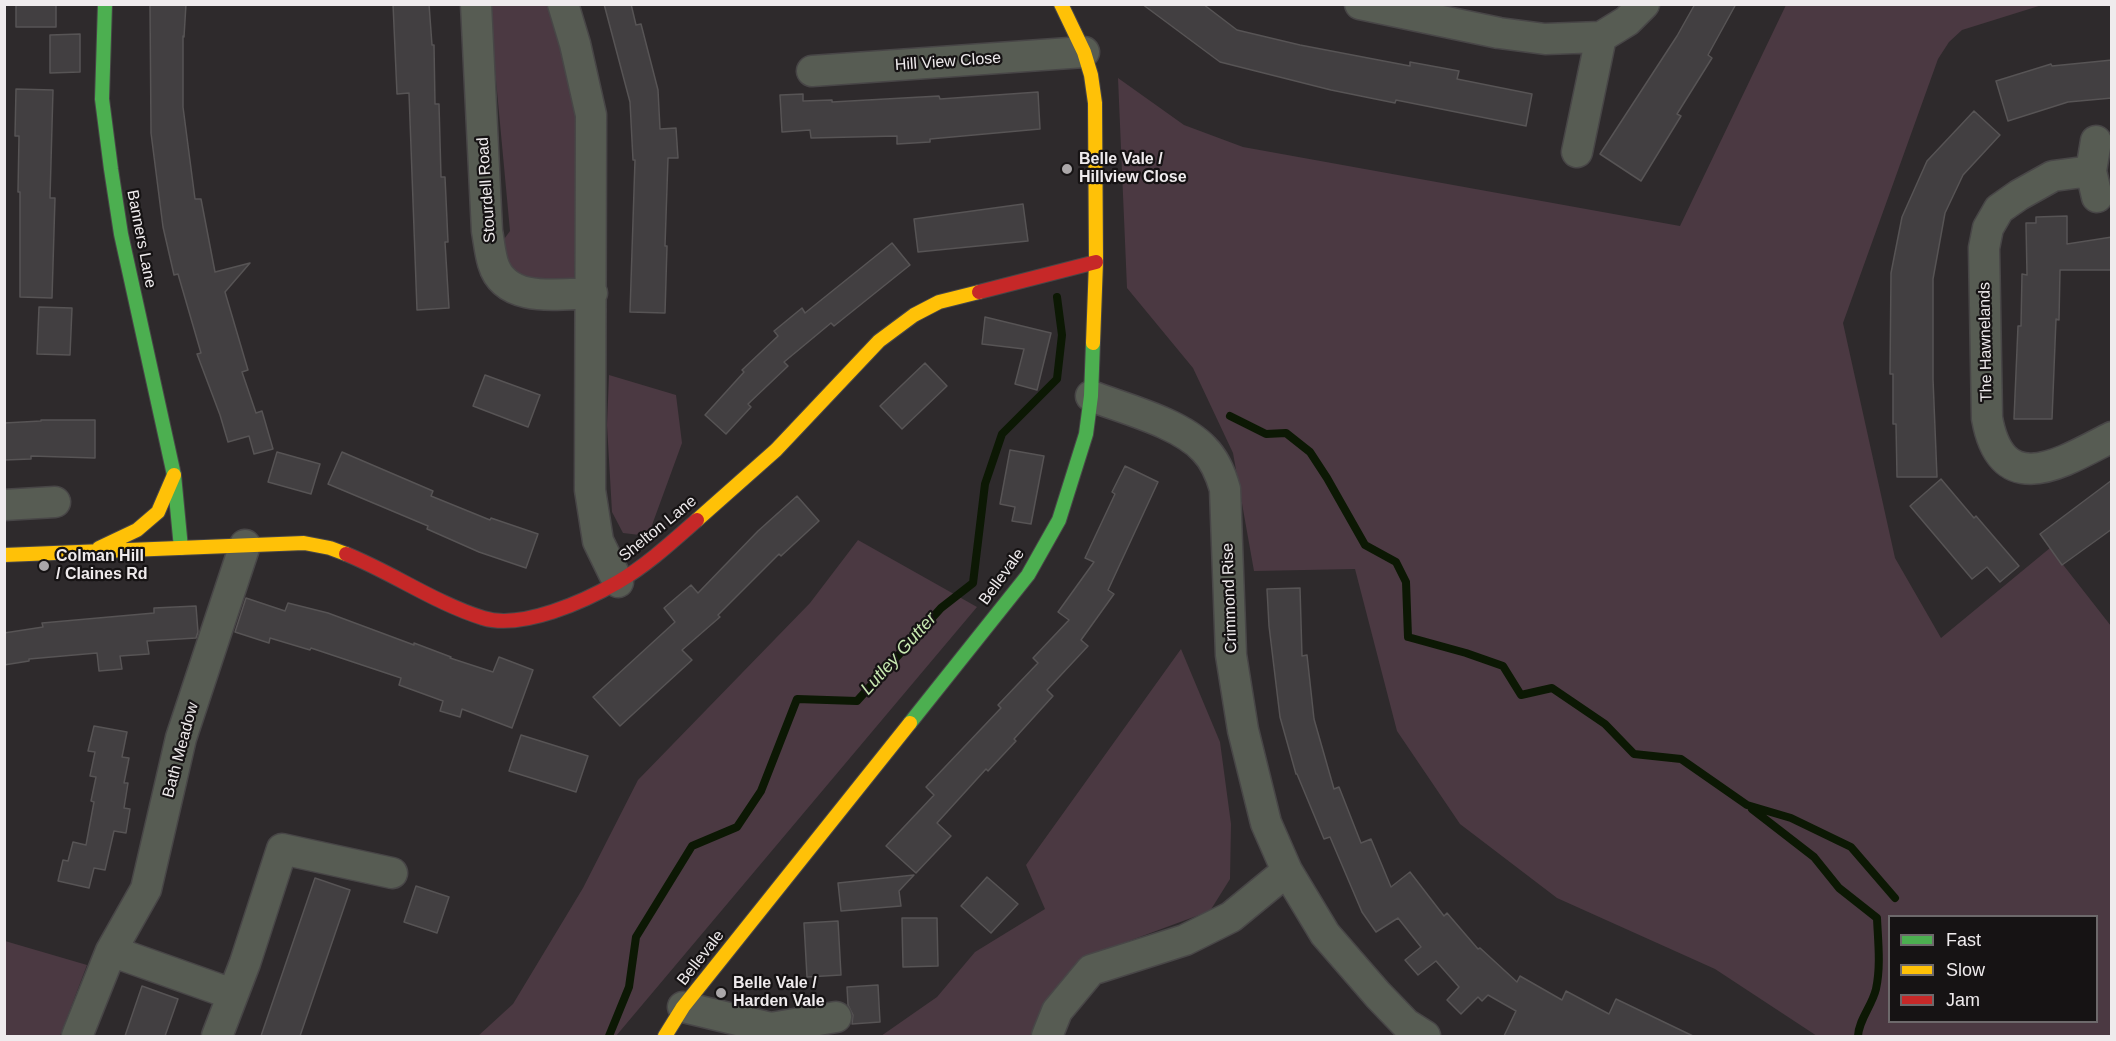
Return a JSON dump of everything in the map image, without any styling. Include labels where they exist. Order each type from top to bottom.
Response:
[{"type":"street","name":"Banners Lane","points":[[105,4],[102,99],[119,223],[174,475],[181,548]]},
{"type":"street","name":"Stourdell Road","points":[[476,4],[487,231],[494,265],[501,278],[516,290],[531,294],[592,293]]},
{"type":"street","points":[[563,4],[591,115],[590,490],[598,541],[618,582]]},
{"type":"street","name":"Bellevale","points":[[665,1036],[683,1007],[1028,576],[1059,520],[1086,434],[1091,396],[1096,262],[1095,103],[1091,75],[1084,52],[1061,4]]},
{"type":"street","points":[[1376,6],[1499,33],[1545,39],[1601,37],[1627,21],[1644,4]]},
{"type":"street","points":[[1577,152],[1601,37]]},
{"type":"street","name":"Hill View Close","points":[[812,71],[1084,52]]},
{"type":"street","name":"The Hawnelands","points":[[2096,141],[2094,184],[2053,176],[2019,195],[2000,209],[1988,228],[1984,248],[1987,418],[1994,446],[2016,467],[2044,469],[2112,437]]},
{"type":"street","name":"Shelton Lane","points":[[4,555],[304,543],[330,548],[366,562],[449,605],[486,619],[516,621],[553,612],[618,582],[662,551],[776,450],[879,341],[914,315],[939,302],[1096,262]]},
{"type":"street","name":"Crimmond Rise","points":[[1091,396],[1177,429],[1204,448],[1219,470],[1225,489],[1231,655],[1243,730],[1266,823],[1287,871],[1325,934],[1406,1024],[1425,1036]]},
{"type":"street","points":[[90,553],[137,530],[158,512],[174,475]]},
{"type":"street","points":[[4,505],[55,502]]},
{"type":"street","name":"Bath Meadow","points":[[77,1036],[111,951],[146,889],[182,738],[245,545]]},
{"type":"street","points":[[217,1036],[245,963],[282,849],[392,873]]},
{"type":"street","points":[[1047,1036],[1057,1011],[1091,970],[1185,940],[1231,917],[1287,871]]},
{"type":"street","points":[[111,951],[232,994]]},
{"type":"street","points":[[683,1007],[771,1028],[836,1017]]},
{"type":"shaded area","points":[[489,5],[547,5],[572,85],[580,152],[574,281],[548,284],[510,270],[499,246],[510,231]]},
{"type":"shaded area","points":[[1786,5],[2042,5],[1962,30],[1949,42],[1938,59],[1843,323],[1895,558],[1941,638],[2050,548],[2111,626],[2111,1036],[1817,1036],[1715,969],[1557,898],[1460,824],[1397,731],[1355,569],[1254,571],[1233,453],[1193,368],[1127,288],[1118,78],[1184,125],[1243,147],[1680,226]]},
{"type":"shaded area","points":[[609,375],[676,395],[682,443],[648,536],[623,533],[612,512],[607,425]]},
{"type":"shaded area","points":[[858,540],[977,607],[616,1036],[478,1036],[513,1004],[583,888],[638,780],[810,603]]},
{"type":"shaded area","points":[[1181,649],[1220,742],[1231,824],[1230,879],[1210,911],[1083,958],[1058,986],[1044,1014],[1037,1036],[881,1036],[937,997],[975,952],[1045,909],[1026,865]]},
{"type":"shaded area","points":[[5,941],[87,965],[60,1036],[5,1036]]},
{"type":"building","points":[[16,4],[56,4],[56,27],[16,27]]},
{"type":"building","points":[[150,4],[186,4],[183,36],[183,107],[195,199],[201,199],[215,272],[250,263],[225,292],[248,370],[242,372],[256,413],[262,411],[273,449],[254,454],[249,436],[228,442],[197,354],[201,353],[178,274],[174,275],[163,227],[151,133]]},
{"type":"building","points":[[393,4],[429,4],[432,45],[434,45],[435,104],[439,104],[441,177],[445,177],[448,242],[445,242],[449,308],[417,310],[409,93],[397,94]]},
{"type":"building","points":[[604,4],[631,4],[636,25],[641,24],[658,90],[660,129],[676,128],[678,158],[668,158],[665,313],[630,312],[635,160],[633,160],[630,102]]},
{"type":"building","points":[[1142,4],[1203,4],[1237,30],[1300,45],[1410,66],[1410,62],[1459,71],[1457,79],[1532,94],[1526,126],[1396,100],[1395,103],[1331,90],[1220,62]]},
{"type":"building","points":[[1695,4],[1736,4],[1708,55],[1712,58],[1677,114],[1681,116],[1641,181],[1600,154],[1677,36]]},
{"type":"building","points":[[80,34],[80,72],[50,73],[50,35]]},
{"type":"building","points":[[2112,60],[2112,98],[2068,102],[2008,121],[1996,81],[2051,64],[2052,66]]},
{"type":"building","points":[[16,89],[53,90],[50,198],[55,198],[52,298],[20,297],[19,136],[15,136]]},
{"type":"building","points":[[1038,92],[1040,129],[897,144],[897,136],[811,138],[810,130],[782,132],[780,95],[803,94],[803,101],[832,100],[832,102],[939,96],[940,99]]},
{"type":"building","points":[[1974,111],[2000,135],[1963,175],[1945,213],[1933,279],[1933,379],[1937,477],[1897,477],[1896,424],[1893,424],[1893,374],[1890,374],[1891,273],[1902,217],[1927,161]]},
{"type":"building","points":[[1023,204],[1028,241],[918,252],[914,219]]},
{"type":"building","points":[[2067,216],[2067,244],[2112,237],[2112,270],[2060,270],[2052,419],[2014,419],[2018,326],[2021,326],[2022,274],[2027,275],[2026,223],[2036,223],[2036,217]]},
{"type":"building","points":[[892,243],[910,265],[834,326],[831,323],[784,362],[788,366],[748,404],[751,407],[726,434],[705,415],[744,372],[742,370],[778,336],[774,331],[802,308],[805,313]]},
{"type":"building","points":[[39,307],[72,308],[70,355],[37,354]]},
{"type":"building","points":[[985,317],[1051,333],[1037,390],[1015,384],[1024,349],[982,344]]},
{"type":"building","points":[[925,363],[947,386],[902,429],[880,406]]},
{"type":"building","points":[[485,375],[540,395],[528,427],[473,406]]},
{"type":"building","points":[[95,420],[95,458],[31,456],[31,459],[4,460],[4,423]]},
{"type":"building","points":[[1010,450],[1044,456],[1031,524],[1012,521],[1015,507],[1000,504]]},
{"type":"building","points":[[277,452],[320,464],[311,494],[268,482]]},
{"type":"building","points":[[342,452],[433,491],[431,496],[490,520],[491,518],[538,534],[526,568],[479,552],[427,529],[428,526],[328,484]]},
{"type":"building","points":[[1125,466],[1158,482],[1108,590],[1114,594],[1081,640],[1088,646],[1047,690],[1053,696],[1014,739],[1016,741],[988,771],[986,769],[937,823],[951,836],[916,873],[886,846],[934,795],[926,787],[1001,708],[998,705],[1038,663],[1033,658],[1069,620],[1058,612],[1094,562],[1085,558],[1115,494],[1112,492]]},
{"type":"building","points":[[1941,479],[2019,566],[2000,582],[1987,567],[1972,579],[1910,506]]},
{"type":"building","points":[[2112,480],[2112,529],[2062,565],[2040,534]]},
{"type":"building","points":[[797,496],[819,521],[781,556],[779,554],[718,615],[720,617],[682,650],[692,660],[620,726],[593,697],[675,622],[664,608],[691,585],[698,593],[758,531]]},
{"type":"building","points":[[1300,588],[1302,656],[1307,655],[1314,719],[1334,789],[1339,787],[1361,843],[1371,839],[1391,887],[1410,872],[1444,916],[1447,913],[1478,949],[1480,948],[1517,982],[1520,976],[1562,1000],[1566,991],[1609,1014],[1616,999],[1693,1036],[1504,1036],[1516,1011],[1488,995],[1482,1001],[1478,997],[1461,1014],[1447,1000],[1459,987],[1436,961],[1418,975],[1405,960],[1421,947],[1398,918],[1376,932],[1362,912],[1330,837],[1324,839],[1296,774],[1280,717],[1267,589]]},
{"type":"building","points":[[246,598],[285,611],[288,603],[328,613],[493,672],[499,657],[533,670],[512,728],[462,709],[460,717],[440,711],[443,701],[399,685],[401,678],[311,648],[310,650],[270,638],[269,643],[235,632]]},
{"type":"building","points":[[196,606],[198,632],[196,638],[147,641],[149,654],[120,656],[122,669],[99,671],[97,653],[29,659],[29,661],[4,665],[4,633],[43,627],[42,623],[154,613],[154,608]]},
{"type":"building","points":[[94,726],[127,732],[122,757],[129,758],[124,783],[128,783],[124,808],[130,809],[126,833],[114,831],[105,870],[94,868],[89,888],[58,881],[63,860],[68,861],[73,842],[86,845],[96,777],[90,776],[95,752],[88,751]]},
{"type":"building","points":[[521,735],[588,756],[576,792],[509,771]]},
{"type":"building","points":[[914,875],[899,891],[901,906],[841,911],[838,883]]},
{"type":"building","points":[[987,877],[1018,904],[991,933],[961,906]]},
{"type":"building","points":[[315,878],[350,890],[300,1036],[261,1036]]},
{"type":"building","points":[[416,886],[449,897],[437,933],[404,922]]},
{"type":"building","points":[[902,918],[937,918],[938,966],[903,967]]},
{"type":"building","points":[[838,921],[841,975],[807,977],[804,923]]},
{"type":"building","points":[[878,985],[880,1022],[852,1024],[853,1015],[848,1005],[847,987]]},
{"type":"building","points":[[142,986],[178,999],[165,1036],[125,1036]]},
{"type":"waterway","name":"Lutley Gutter","points":[[609,1036],[629,987],[636,937],[692,846],[737,827],[761,791],[797,699],[857,701],[941,608],[973,583],[985,484],[1002,434],[1057,379],[1062,335],[1057,297]]},
{"type":"waterway","points":[[1230,416],[1266,434],[1286,433],[1310,452],[1365,545],[1396,562],[1406,582],[1408,637],[1503,666],[1521,695],[1552,688],[1605,724],[1634,754],[1681,759],[1747,805],[1791,818],[1851,847],[1895,898]]},
{"type":"waterway","points":[[1752,809],[1814,857],[1839,888],[1877,918],[1878,980],[1858,1036]]},
{"type":"traffic: fast","points":[[105,4],[102,99],[111,169],[121,234],[174,475],[181,548]]},
{"type":"traffic: fast","points":[[910,723],[1028,575],[1059,520],[1086,434],[1091,396],[1093,343]]},
{"type":"traffic: slow","points":[[1061,4],[1084,52],[1091,75],[1095,103],[1096,262],[1093,343]]},
{"type":"traffic: slow","points":[[697,520],[776,450],[879,341],[914,315],[939,302],[979,292]]},
{"type":"traffic: slow","points":[[99,548],[137,530],[158,512],[174,475]]},
{"type":"traffic: slow","points":[[4,555],[304,543],[346,554]]},
{"type":"traffic: slow","points":[[665,1036],[683,1007],[910,723]]},
{"type":"traffic: jam","points":[[979,292],[1096,262]]},
{"type":"traffic: jam","points":[[346,554],[465,612],[499,621],[516,620],[553,612],[618,582],[649,561],[697,520]]},
{"type":"place","name":"Belle Vale / Hillview Close","points":[[1067,169]]},
{"type":"place","name":"Colman Hill / Claines Rd","points":[[44,566]]},
{"type":"place","name":"Belle Vale / Harden Vale","points":[[721,993]]}]
